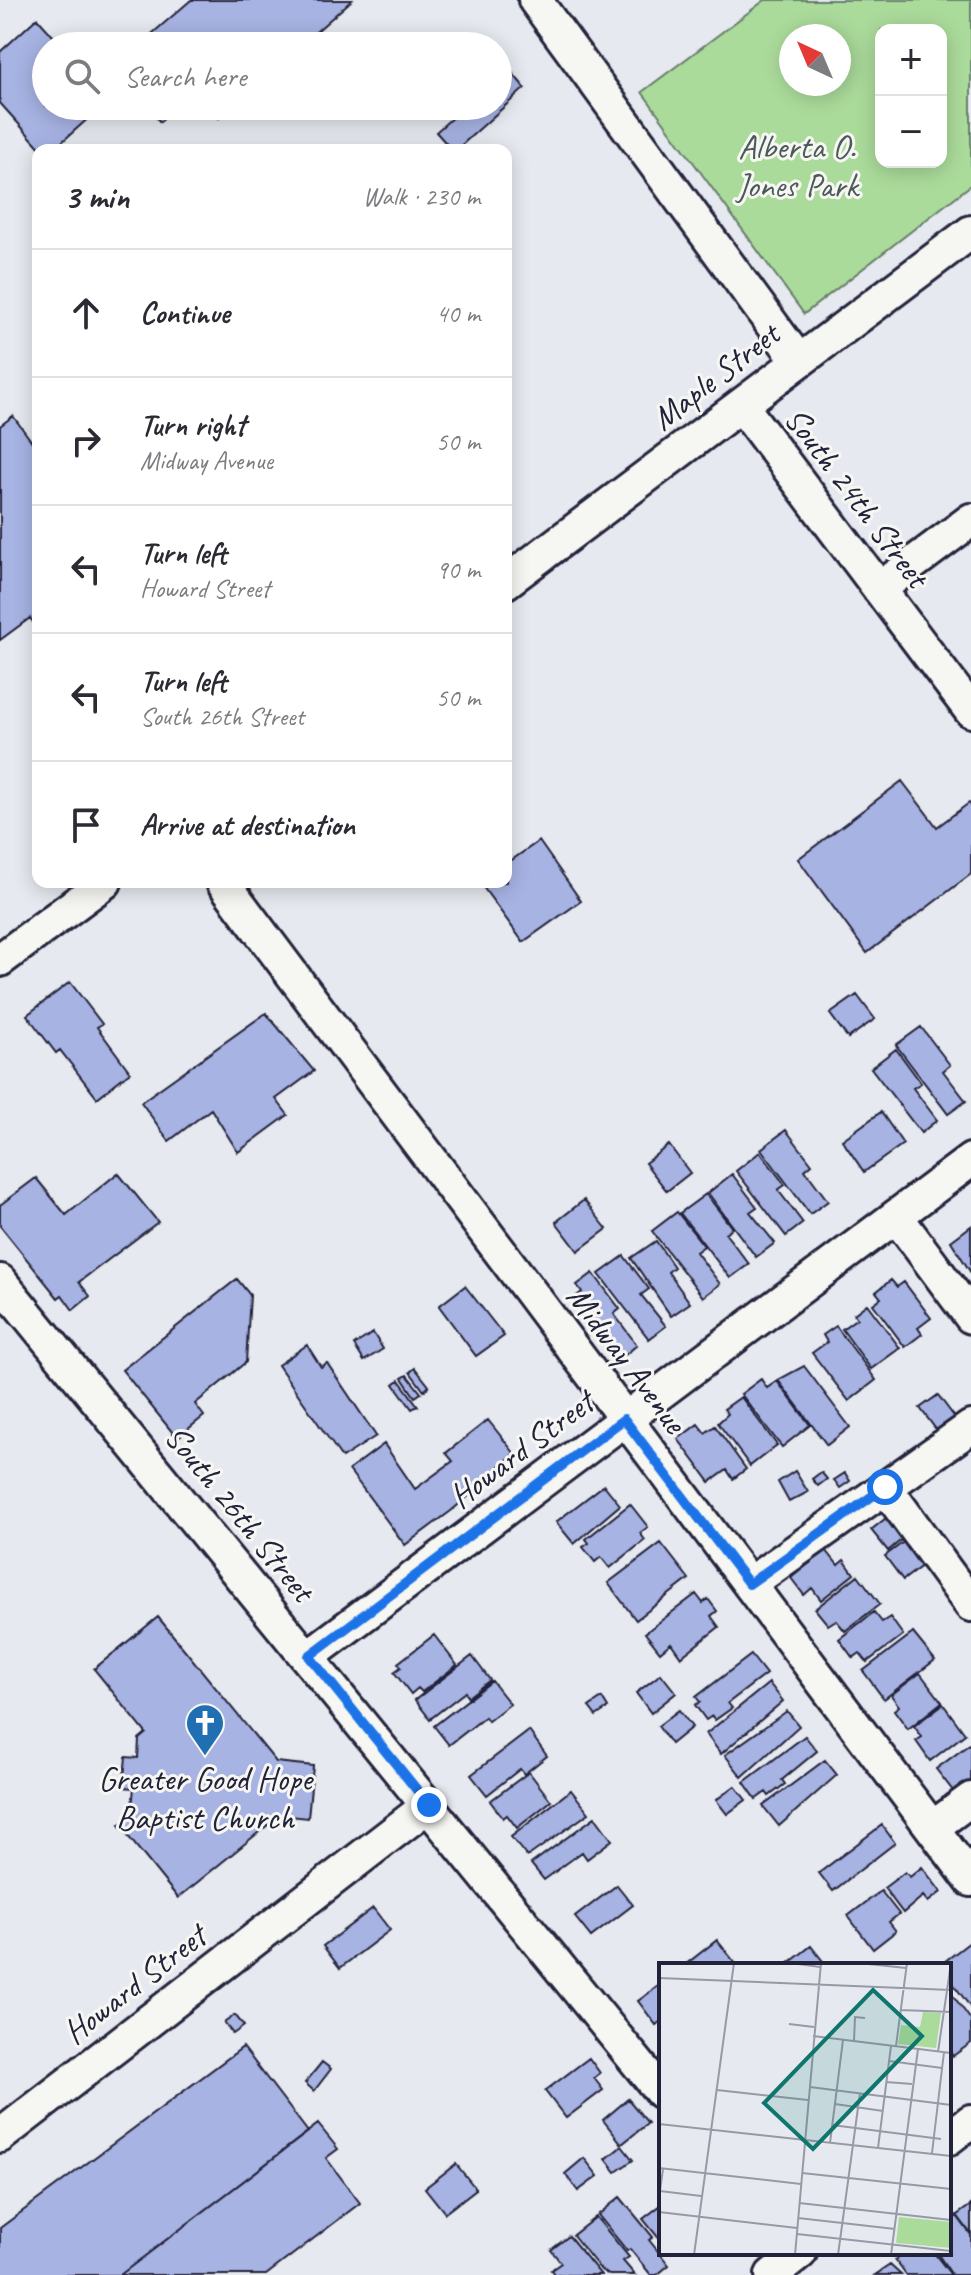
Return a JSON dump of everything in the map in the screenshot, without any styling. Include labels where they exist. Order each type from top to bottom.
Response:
[{"type":"street","name":"South 24th Street","points":[[535,0],[798,360]]},
{"type":"street","name":"Maple Street","points":[[512,577],[971,232]]},
{"type":"street","name":"South 24th Street","points":[[741,405],[971,711]]},
{"type":"street","points":[[879,589],[971,520]]},
{"type":"street","points":[[0,960],[97,888]]},
{"type":"street","name":"Midway Avenue","points":[[227,888],[971,1880]]},
{"type":"street","name":"Howard Street","points":[[309,1656],[971,1160]]},
{"type":"street","points":[[896,1216],[971,1317]]},
{"type":"street","name":"South 26th Street","points":[[0,1281],[309,1656],[659,2090]]},
{"type":"street","points":[[749,1584],[971,1427]]},
{"type":"street","points":[[885,1487],[971,1605]]},
{"type":"street","points":[[932,1828],[971,1799]]},
{"type":"street","name":"Howard Street","points":[[0,2136],[429,1805]]},
{"type":"street","points":[[951,2136],[971,2121]]},
{"type":"green space","name":"Alberta O. Jones Park","points":[[765,0],[971,0],[971,185],[804,314],[642,92]]},
{"type":"building","points":[[191,0],[352,0],[316,32],[154,32]]},
{"type":"building","points":[[37,18],[50,32],[32,32],[32,120],[86,120],[60,144],[37,144],[0,103],[0,52]]},
{"type":"building","points":[[512,73],[525,88],[512,100]]},
{"type":"building","points":[[449,120],[489,120],[463,144],[447,144],[436,132]]},
{"type":"building","points":[[13,416],[32,442],[32,621],[30,618],[0,640],[0,426]]},
{"type":"building","points":[[902,781],[937,827],[969,803],[971,805],[971,874],[867,953],[798,859]]},
{"type":"building","points":[[539,841],[581,901],[523,942],[484,888],[512,888],[512,860]]},
{"type":"building","points":[[70,982],[102,1024],[97,1027],[130,1072],[97,1098],[60,1050],[56,1053],[27,1015]]},
{"type":"building","points":[[857,995],[875,1019],[848,1038],[830,1014]]},
{"type":"building","points":[[266,1013],[314,1071],[276,1099],[288,1115],[238,1152],[211,1109],[169,1141],[141,1102]]},
{"type":"building","points":[[921,1027],[950,1065],[943,1071],[966,1101],[948,1114],[896,1045]]},
{"type":"building","points":[[896,1049],[921,1083],[913,1088],[937,1120],[921,1133],[871,1068]]},
{"type":"building","points":[[881,1112],[903,1144],[864,1172],[842,1140]]},
{"type":"building","points":[[786,1130],[812,1164],[805,1170],[828,1201],[810,1214],[761,1149]]},
{"type":"building","points":[[669,1145],[690,1173],[667,1191],[645,1163]]},
{"type":"building","points":[[760,1152],[785,1185],[778,1190],[803,1223],[786,1236],[736,1171]]},
{"type":"building","points":[[118,1173],[158,1222],[79,1282],[90,1296],[73,1310],[62,1295],[58,1298],[0,1226],[0,1205],[36,1178],[66,1215]]},
{"type":"building","points":[[732,1174],[757,1207],[750,1212],[775,1243],[756,1257],[708,1193]]},
{"type":"building","points":[[706,1194],[732,1228],[725,1233],[749,1264],[730,1278],[680,1213]]},
{"type":"building","points":[[584,1200],[607,1229],[578,1251],[556,1222]]},
{"type":"building","points":[[677,1212],[704,1246],[696,1252],[720,1284],[703,1297],[652,1231]]},
{"type":"building","points":[[971,1226],[971,1273],[951,1241]]},
{"type":"building","points":[[656,1241],[674,1267],[668,1272],[690,1303],[671,1316],[631,1258]]},
{"type":"building","points":[[624,1256],[649,1289],[641,1295],[666,1326],[649,1339],[599,1274]]},
{"type":"building","points":[[593,1273],[620,1309],[614,1314],[637,1345],[620,1359],[573,1299],[582,1292],[577,1285]]},
{"type":"building","points":[[237,1279],[250,1295],[246,1362],[195,1404],[204,1416],[177,1438],[122,1370]]},
{"type":"building","points":[[891,1280],[897,1287],[904,1282],[931,1318],[918,1328],[922,1334],[905,1347],[873,1304],[881,1298],[876,1292]]},
{"type":"building","points":[[465,1286],[504,1336],[476,1356],[439,1306]]},
{"type":"building","points":[[867,1304],[900,1348],[871,1369],[842,1329],[857,1318],[854,1314]]},
{"type":"building","points":[[836,1326],[876,1380],[849,1401],[812,1353],[827,1342],[823,1335]]},
{"type":"building","points":[[373,1333],[383,1349],[364,1361],[354,1345]]},
{"type":"building","points":[[307,1345],[321,1367],[327,1363],[376,1436],[342,1458],[278,1365]]},
{"type":"building","points":[[804,1366],[850,1427],[827,1445],[778,1380]]},
{"type":"building","points":[[415,1368],[429,1386],[424,1391],[410,1372]]},
{"type":"building","points":[[407,1375],[421,1393],[415,1397],[402,1378]]},
{"type":"building","points":[[761,1379],[767,1388],[777,1381],[810,1425],[782,1447],[741,1394]]},
{"type":"building","points":[[399,1380],[418,1406],[412,1409],[394,1384]]},
{"type":"building","points":[[938,1395],[956,1419],[938,1432],[920,1408]]},
{"type":"building","points":[[741,1397],[777,1445],[750,1466],[718,1423],[728,1414],[724,1409]]},
{"type":"building","points":[[488,1420],[515,1454],[476,1485],[478,1488],[451,1511],[405,1545],[349,1470],[384,1444],[415,1489],[453,1461],[446,1453]]},
{"type":"building","points":[[698,1424],[705,1433],[715,1426],[746,1469],[733,1479],[727,1470],[710,1482],[678,1439]]},
{"type":"building","points":[[795,1471],[808,1492],[789,1502],[778,1482]]},
{"type":"building","points":[[821,1472],[827,1479],[818,1486],[812,1479]]},
{"type":"building","points":[[845,1473],[850,1481],[840,1488],[834,1480]]},
{"type":"building","points":[[604,1485],[620,1505],[574,1544],[556,1522]]},
{"type":"building","points":[[630,1504],[648,1527],[640,1533],[645,1540],[610,1568],[601,1557],[595,1562],[583,1547],[589,1543],[586,1539]]},
{"type":"building","points":[[890,1515],[906,1536],[888,1551],[871,1530]]},
{"type":"building","points":[[909,1538],[927,1562],[903,1580],[885,1556]]},
{"type":"building","points":[[661,1543],[689,1579],[636,1620],[608,1583]]},
{"type":"building","points":[[826,1550],[838,1565],[844,1560],[854,1574],[821,1600],[812,1588],[804,1595],[791,1578]]},
{"type":"building","points":[[858,1575],[880,1604],[845,1631],[836,1620],[828,1625],[815,1609]]},
{"type":"building","points":[[696,1594],[703,1603],[708,1599],[717,1611],[711,1616],[719,1627],[681,1657],[671,1643],[660,1652],[645,1633]]},
{"type":"building","points":[[874,1612],[882,1622],[890,1617],[903,1635],[867,1662],[860,1653],[853,1658],[839,1639]]},
{"type":"building","name":"Greater Good Hope Baptist Church","points":[[158,1617],[276,1762],[313,1766],[308,1818],[280,1815],[178,1898],[119,1825],[136,1812],[132,1807],[134,1788],[123,1787],[126,1757],[138,1758],[139,1739],[146,1733],[94,1669]]},
{"type":"building","points":[[913,1633],[935,1660],[884,1699],[863,1671]]},
{"type":"building","points":[[434,1635],[457,1665],[422,1692],[418,1688],[411,1694],[394,1672],[401,1667],[398,1663]]},
{"type":"building","points":[[751,1655],[766,1674],[728,1703],[732,1708],[715,1720],[712,1716],[706,1720],[695,1705],[700,1702],[696,1697]]},
{"type":"building","points":[[472,1656],[490,1680],[468,1697],[465,1692],[430,1719],[415,1700]]},
{"type":"building","points":[[920,1673],[942,1702],[908,1729],[894,1710],[899,1706],[891,1695]]},
{"type":"building","points":[[661,1674],[676,1693],[651,1713],[636,1693]]},
{"type":"building","points":[[492,1681],[510,1704],[488,1721],[485,1717],[449,1745],[434,1726]]},
{"type":"building","points":[[769,1683],[783,1701],[721,1754],[706,1734]]},
{"type":"building","points":[[602,1698],[608,1708],[596,1716],[589,1707]]},
{"type":"building","points":[[943,1704],[965,1734],[930,1761],[916,1741],[922,1737],[914,1726]]},
{"type":"building","points":[[679,1710],[692,1727],[671,1744],[658,1726]]},
{"type":"building","points":[[787,1711],[799,1726],[742,1777],[725,1755]]},
{"type":"building","points":[[529,1731],[547,1756],[524,1774],[520,1769],[487,1795],[471,1775]]},
{"type":"building","points":[[805,1736],[817,1751],[782,1780],[785,1784],[769,1796],[766,1792],[756,1799],[744,1782]]},
{"type":"building","points":[[971,1743],[971,1786],[957,1796],[936,1769]]},
{"type":"building","points":[[825,1760],[837,1775],[779,1826],[763,1806]]},
{"type":"building","points":[[529,1772],[551,1801],[517,1828],[507,1815],[503,1818],[490,1801]]},
{"type":"building","points":[[735,1786],[746,1800],[727,1814],[716,1800]]},
{"type":"building","points":[[571,1790],[589,1813],[527,1857],[511,1837]]},
{"type":"building","points":[[595,1817],[612,1840],[587,1859],[582,1852],[544,1880],[531,1864]]},
{"type":"building","points":[[882,1825],[895,1843],[833,1891],[819,1873]]},
{"type":"building","points":[[922,1867],[941,1892],[928,1902],[923,1896],[903,1913],[884,1888],[905,1872],[910,1877]]},
{"type":"building","points":[[617,1885],[633,1905],[591,1937],[575,1917]]},
{"type":"building","points":[[881,1891],[899,1914],[889,1922],[896,1931],[873,1949],[848,1916]]},
{"type":"building","points":[[373,1908],[390,1930],[340,1968],[323,1946]]},
{"type":"building","points":[[717,1940],[735,1963],[688,1963]]},
{"type":"building","points":[[970,1942],[971,2008],[951,1981],[951,1963],[943,1963]]},
{"type":"building","points":[[811,1946],[824,1963],[789,1963]]},
{"type":"building","points":[[659,1985],[659,2023],[656,2025],[638,2001]]},
{"type":"building","points":[[951,1993],[971,2020],[971,2043],[953,2056]]},
{"type":"building","points":[[235,2015],[244,2026],[233,2034],[224,2023]]},
{"type":"building","points":[[243,2047],[308,2132],[120,2275],[0,2275],[0,2228]]},
{"type":"building","points":[[589,2058],[600,2073],[594,2078],[603,2090],[566,2118],[545,2091]]},
{"type":"building","points":[[322,2062],[331,2069],[314,2091],[305,2083]]},
{"type":"building","points":[[628,2099],[648,2123],[622,2144],[603,2120]]},
{"type":"building","points":[[318,2124],[338,2149],[326,2158],[360,2203],[266,2275],[120,2275]]},
{"type":"building","points":[[622,2146],[633,2160],[616,2172],[606,2159]]},
{"type":"building","points":[[584,2158],[598,2176],[578,2191],[565,2174]]},
{"type":"building","points":[[456,2164],[476,2189],[445,2213],[425,2188]]},
{"type":"building","points":[[620,2197],[653,2237],[649,2240],[669,2265],[657,2275],[651,2275],[598,2215]]},
{"type":"building","points":[[971,2205],[971,2234],[957,2215]]},
{"type":"building","points":[[659,2207],[659,2239],[643,2219]]},
{"type":"building","points":[[957,2216],[971,2235],[971,2275],[952,2275],[938,2255],[951,2255],[951,2220]]},
{"type":"building","points":[[596,2217],[629,2257],[623,2261],[635,2275],[609,2275],[601,2270],[573,2235]]},
{"type":"building","points":[[569,2236],[601,2275],[555,2275],[551,2270],[561,2263],[551,2250]]},
{"type":"building","points":[[901,2255],[936,2255],[951,2275],[906,2275],[895,2260]]},
{"type":"building","points":[[890,2265],[901,2275],[875,2275]]},
{"type":"place","name":"Greater Good Hope Baptist Church","points":[[205,1757]]},
{"type":"route","points":[[429,1805],[309,1656],[624,1419],[749,1584],[885,1487]]}]
